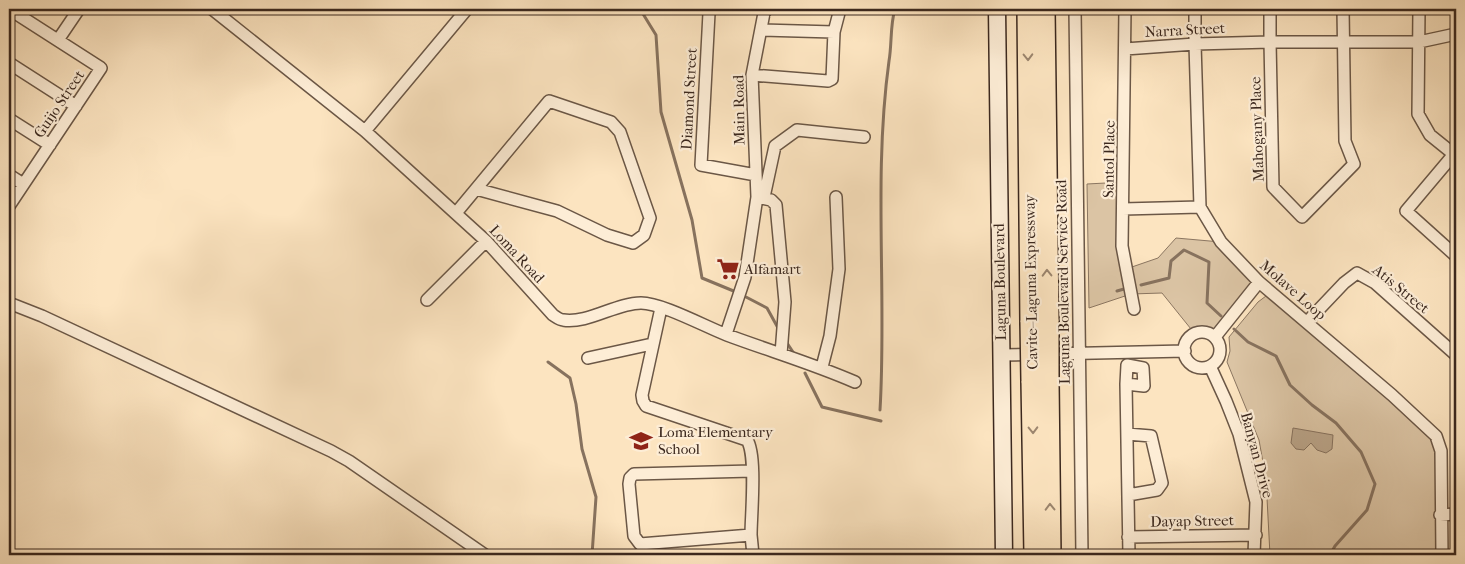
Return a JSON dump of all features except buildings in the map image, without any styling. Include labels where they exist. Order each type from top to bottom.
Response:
[{"type":"highway","name":"Cavite–Laguna Expressway","points":[[1028,9],[1040,381],[1050,555]]},
{"type":"highway","name":"Cavite–Laguna Expressway","points":[[1039,322],[1044,9]]},
{"type":"highway","name":"Cavite–Laguna Expressway","points":[[1035,555],[1040,381]]},
{"type":"main road","name":"Laguna Boulevard","points":[[997,9],[1004,555]]},
{"type":"street","points":[[9,9],[58,40],[79,9]]},
{"type":"street","name":"Loma Road","points":[[212,9],[365,131],[486,240],[553,315],[563,320],[586,318],[620,307],[642,303],[661,308],[726,334],[822,367],[856,382]]},
{"type":"street","points":[[365,131],[467,9]]},
{"type":"street","name":"Diamond Street","points":[[712,9],[709,13],[701,165],[756,180]]},
{"type":"street","points":[[752,75],[828,81],[832,79],[834,32],[840,9]]},
{"type":"street","name":"Laguna Boulevard Service Road","points":[[1075,9],[1082,555]]},
{"type":"street","name":"Santol Place","points":[[1125,9],[1124,209],[1122,246],[1134,309]]},
{"type":"street","name":"Molave Loop","points":[[1195,9],[1200,207],[1221,242],[1259,282],[1436,436],[1442,451],[1440,515],[1442,555]]},
{"type":"street","points":[[1270,9],[1270,42]]},
{"type":"street","points":[[1343,9],[1343,42]]},
{"type":"street","points":[[1419,9],[1418,114],[1430,136],[1455,155],[1406,211],[1456,256]]},
{"type":"street","name":"Main Road","points":[[760,197],[756,180],[752,75],[763,10]]},
{"type":"street","points":[[761,30],[834,32]]},
{"type":"street","name":"Narra Street","points":[[1125,49],[1195,44],[1270,42],[1419,42],[1456,34]]},
{"type":"street","name":"Guijo Street","points":[[9,206],[101,68],[58,40]]},
{"type":"street","name":"Mahogany Place","points":[[1270,42],[1273,187],[1302,217],[1354,164],[1344,141],[1343,42]]},
{"type":"street","points":[[9,63],[76,106]]},
{"type":"street","points":[[456,213],[549,101],[611,122],[616,127],[620,132],[650,218],[644,235],[633,243],[607,235],[557,211],[476,189]]},
{"type":"street","points":[[9,119],[50,145]]},
{"type":"street","points":[[726,334],[745,277],[760,197],[775,146],[797,130],[864,137]]},
{"type":"street","points":[[9,175],[24,184]]},
{"type":"street","points":[[760,197],[771,200],[776,205],[785,302],[782,354]]},
{"type":"street","points":[[822,367],[830,336],[839,270],[836,197]]},
{"type":"street","points":[[1124,209],[1200,207]]},
{"type":"street","points":[[427,300],[486,240]]},
{"type":"street","name":"Atis Street","points":[[1307,322],[1344,283],[1357,273],[1375,283],[1456,355]]},
{"type":"street","points":[[1214,337],[1259,282]]},
{"type":"street","points":[[9,303],[51,320],[331,451],[349,461],[485,555]]},
{"type":"street","points":[[661,308],[652,344],[642,401],[646,406],[747,440],[751,446],[751,536],[753,555]]},
{"type":"street","points":[[1206,333],[1214,337],[1220,347],[1220,353],[1210,366],[1198,368],[1188,362],[1185,350],[1187,341],[1195,334],[1206,333]]},
{"type":"street","points":[[588,358],[652,344]]},
{"type":"street","points":[[1001,354],[1185,350]]},
{"type":"street","name":"Banyan Drive","points":[[1210,366],[1239,434],[1256,502],[1254,555]]},
{"type":"street","points":[[1126,384],[1129,555]]},
{"type":"street","points":[[1127,434],[1151,436],[1162,483],[1157,490],[1128,495]]},
{"type":"street","points":[[751,536],[640,544],[634,536],[629,484],[630,478],[634,474],[752,470]]},
{"type":"street","points":[[1440,515],[1456,514]]},
{"type":"street","name":"Dayap Street","points":[[1128,537],[1256,535]]},
{"type":"shaded area","points":[[1124,182],[1126,269],[1158,258],[1176,238],[1221,242],[1259,282],[1212,335],[1205,333],[1195,334],[1162,293],[1131,294],[1089,308],[1087,184]]},
{"type":"shaded area","points":[[1266,296],[1274,298],[1434,437],[1439,451],[1439,555],[1270,555],[1266,479],[1259,440],[1227,362],[1230,351],[1229,337],[1258,302]]},
{"type":"shaded area","points":[[1293,428],[1333,435],[1332,449],[1326,453],[1317,450],[1311,443],[1304,450],[1296,449],[1291,443]]},
{"type":"waterway","points":[[640,9],[656,35],[661,112],[692,220],[702,278],[736,292]]},
{"type":"waterway","points":[[880,410],[882,366],[882,148],[884,105],[892,21],[895,9]]},
{"type":"waterway","points":[[1141,285],[1169,278],[1171,261],[1184,250],[1209,262],[1207,303],[1221,316]]},
{"type":"waterway","points":[[1117,291],[1124,289]]},
{"type":"waterway","points":[[746,297],[767,308],[778,328]]},
{"type":"waterway","points":[[1234,329],[1248,342],[1276,356],[1290,385],[1336,423],[1361,452],[1375,484],[1367,510],[1335,546],[1330,555]]},
{"type":"waterway","points":[[785,340],[795,355]]},
{"type":"waterway","points":[[548,362],[570,378],[576,404],[582,449],[596,497],[592,555]]},
{"type":"waterway","points":[[805,373],[822,407],[881,421]]},
{"type":"place","name":"Alfamart","points":[[728,269]]},
{"type":"place","name":"Loma Elementary School","points":[[641,441]]}]
